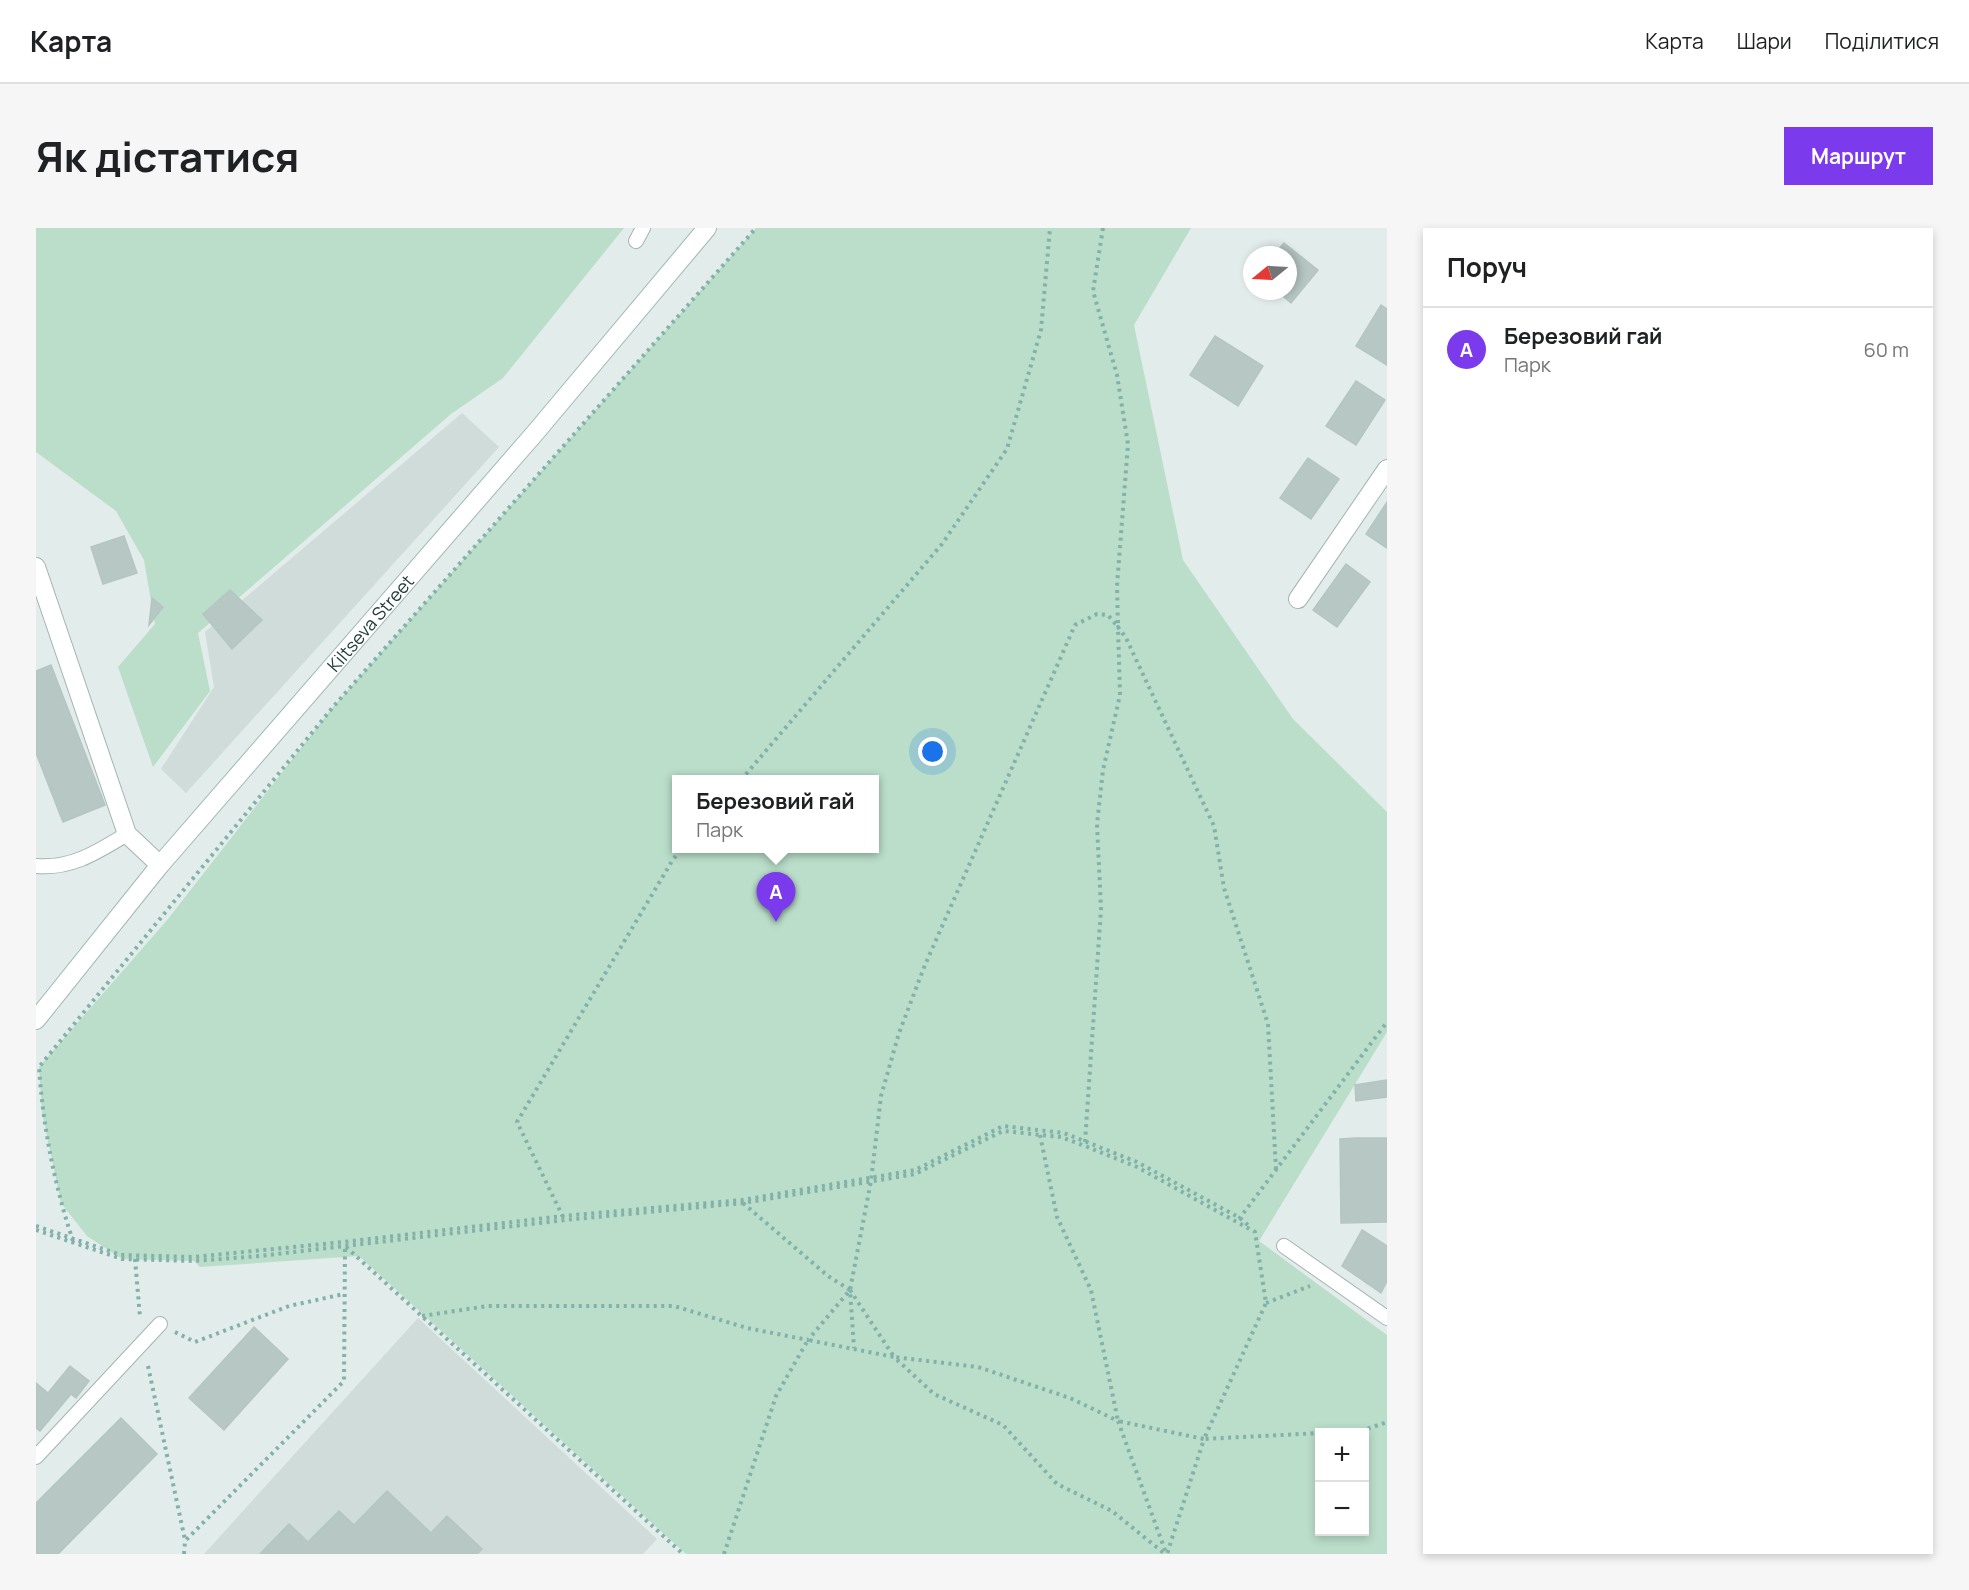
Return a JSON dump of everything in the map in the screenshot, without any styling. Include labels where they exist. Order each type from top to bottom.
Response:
[{"type":"main road","name":"Kiltseva Street","points":[[36,1020],[160,865],[535,434],[707,228]]},
{"type":"main road","points":[[1298,599],[1387,469]]},
{"type":"main road","points":[[36,567],[127,834],[160,865]]},
{"type":"lane","points":[[636,241],[643,228]]},
{"type":"lane","points":[[36,866],[56,868],[95,853],[127,834]]},
{"type":"lane","points":[[1284,1246],[1387,1318]]},
{"type":"lane","points":[[39,1448],[160,1324]]},
{"type":"path","points":[[36,1072],[333,707],[756,228]]},
{"type":"path","points":[[745,775],[942,544],[1007,449],[1041,330],[1050,228]]},
{"type":"path","points":[[1085,1144],[1101,909],[1097,824],[1103,770],[1120,695],[1117,586],[1128,444],[1117,375],[1093,291],[1103,228]]},
{"type":"path","points":[[854,1348],[850,1290],[871,1180],[881,1096],[899,1033],[925,965],[1075,626],[1097,614],[1108,615],[1126,638],[1214,826],[1224,888],[1268,1024],[1276,1169]]},
{"type":"path","points":[[564,1218],[517,1122],[679,853]]},
{"type":"path","points":[[1238,1220],[1387,1022]]},
{"type":"path","points":[[39,1067],[42,1112],[61,1203],[74,1242]]},
{"type":"path","points":[[36,1228],[122,1259],[194,1261],[345,1246],[564,1218],[743,1203],[915,1170],[1003,1126],[1064,1134],[1137,1167],[1238,1220],[1255,1232],[1266,1302],[1204,1439],[1166,1554]]},
{"type":"path","points":[[74,1242],[121,1256],[194,1257],[742,1200],[915,1174],[1003,1131],[1060,1137],[1085,1144]]},
{"type":"path","points":[[1040,1135],[1057,1217],[1091,1290],[1118,1421],[1166,1554]]},
{"type":"path","points":[[743,1203],[828,1276],[850,1290],[894,1357],[934,1394],[1003,1425],[1057,1484],[1112,1511],[1166,1554]]},
{"type":"path","points":[[185,1541],[344,1381],[345,1246]]},
{"type":"path","points":[[345,1246],[683,1554]]},
{"type":"path","points":[[135,1259],[143,1342],[185,1541],[184,1554]]},
{"type":"path","points":[[1266,1302],[1330,1279]]},
{"type":"path","points":[[724,1554],[776,1396],[808,1340],[850,1290]]},
{"type":"path","points":[[160,1324],[195,1342],[289,1306],[344,1294]]},
{"type":"path","points":[[422,1316],[488,1306],[674,1306],[747,1328],[894,1357],[978,1367],[1070,1398],[1118,1421],[1204,1439],[1315,1433]]},
{"type":"path","points":[[1369,1428],[1387,1422]]},
{"type":"shaded area","points":[[462,413],[499,447],[186,793],[161,769],[214,687],[205,632]]},
{"type":"shaded area","points":[[418,1318],[657,1539],[643,1554],[204,1554]]},
{"type":"green space","points":[[36,228],[624,228],[503,378],[451,414],[198,633],[210,691],[153,767],[118,667],[155,624],[144,560],[116,511],[36,452]]},
{"type":"green space","points":[[756,228],[1191,228],[1134,325],[1183,560],[1293,719],[1387,812],[1387,1032],[1259,1241],[1387,1335],[1387,1554],[686,1554],[359,1256],[200,1267],[194,1261],[122,1259],[87,1236],[61,1203],[42,1112],[39,1067],[168,919],[333,707]]},
{"type":"building","points":[[1297,253],[1318,270],[1297,296]]},
{"type":"building","points":[[1381,305],[1387,309],[1387,365],[1356,346]]},
{"type":"building","points":[[1215,336],[1263,366],[1238,406],[1190,375]]},
{"type":"building","points":[[1356,381],[1385,400],[1356,445],[1326,426]]},
{"type":"building","points":[[1308,458],[1339,479],[1311,519],[1280,498]]},
{"type":"building","points":[[1387,502],[1387,548],[1366,534]]},
{"type":"building","points":[[124,536],[137,573],[103,584],[91,547]]},
{"type":"building","points":[[1346,564],[1370,582],[1337,627],[1313,610]]},
{"type":"building","points":[[230,590],[262,620],[232,649],[203,614]]},
{"type":"building","points":[[152,598],[163,607],[149,625]]},
{"type":"building","points":[[51,665],[105,805],[63,822],[36,753],[36,671]]},
{"type":"building","points":[[1387,1080],[1387,1097],[1356,1101],[1355,1085]]},
{"type":"building","points":[[1387,1138],[1387,1222],[1341,1223],[1340,1139]]},
{"type":"building","points":[[1362,1230],[1387,1246],[1387,1281],[1381,1293],[1342,1266]]},
{"type":"building","points":[[254,1327],[288,1359],[224,1430],[189,1398]]},
{"type":"building","points":[[70,1366],[89,1381],[76,1398],[71,1394],[40,1431],[36,1428],[36,1383],[48,1393]]},
{"type":"building","points":[[121,1418],[157,1454],[58,1554],[36,1554],[36,1503]]},
{"type":"building","points":[[387,1491],[431,1533],[447,1516],[482,1549],[477,1554],[260,1554],[289,1524],[308,1542],[339,1511],[354,1525]]},
{"type":"place","name":"Березовий гай","points":[[776,922]]}]
